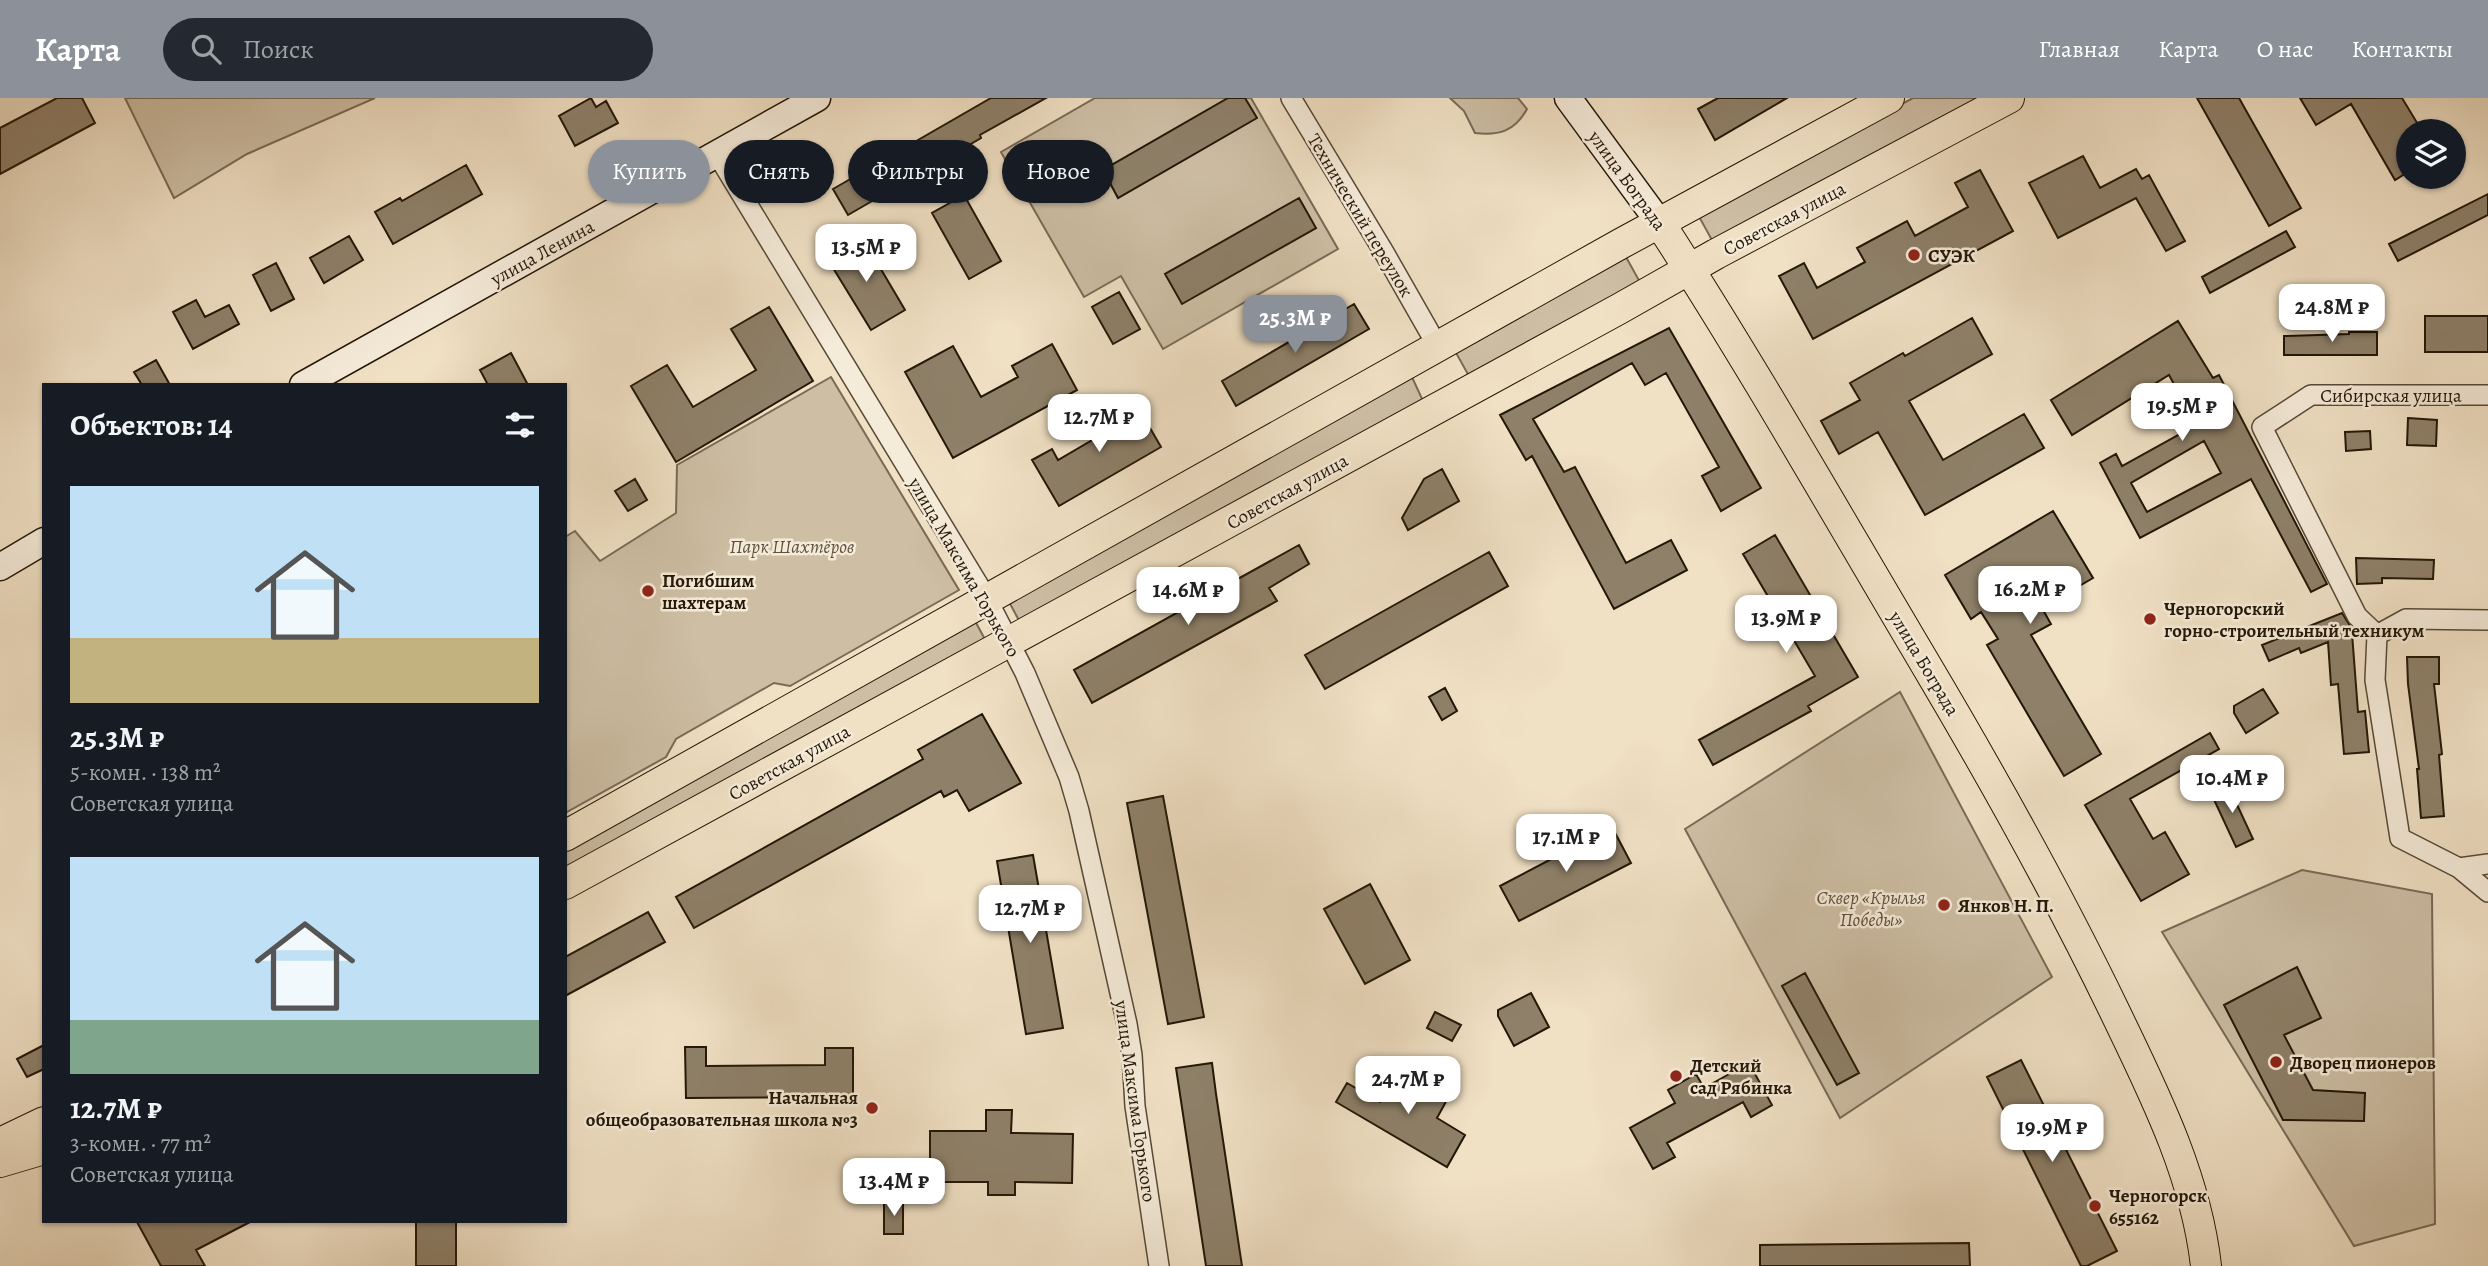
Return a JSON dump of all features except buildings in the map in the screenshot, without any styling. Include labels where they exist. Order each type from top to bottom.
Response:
[{"type":"main road","points":[[567,835],[1659,222],[1889,98]]},
{"type":"main road","name":"Советская улица","points":[[567,883],[1689,269],[2008,98]]},
{"type":"main road","name":"улица Бограда","points":[[1659,222],[1815,476],[2002,793],[2087,953],[2145,1072],[2180,1158],[2195,1209],[2206,1266]]},
{"type":"main road","points":[[0,1143],[42,1123]]},
{"type":"main road","points":[[0,1162],[42,1150]]},
{"type":"street","name":"улица Ленина","points":[[307,383],[817,98]]},
{"type":"street","name":"Технический переулок","points":[[1291,98],[1430,333]]},
{"type":"street","name":"улица Бограда","points":[[1568,98],[1659,222]]},
{"type":"street","name":"улица Максима Горького","points":[[717,154],[987,599],[1025,673],[1069,777],[1094,870],[1127,1024],[1135,1106],[1159,1266]]},
{"type":"street","name":"Сибирская улица","points":[[2377,635],[2357,616],[2262,427],[2311,395],[2488,395]]},
{"type":"street","points":[[0,567],[42,542]]},
{"type":"street","points":[[2488,620],[2406,619],[2377,635],[2375,680],[2400,838],[2459,868],[2488,892]]},
{"type":"street","points":[[2459,868],[2488,864]]},
{"type":"green space","points":[[125,98],[375,98],[247,154],[174,198]]},
{"type":"green space","points":[[1095,98],[1251,98],[1338,249],[1163,349],[1121,276],[1084,297],[1030,203],[1114,203],[1114,140],[1022,140]]},
{"type":"green space","points":[[1450,98],[1518,98],[1527,109],[1512,127],[1506,130],[1492,134],[1475,133],[1464,111]]},
{"type":"green space","points":[[1913,98],[1984,98],[1713,242],[1697,213]]},
{"type":"green space","points":[[1626,257],[1641,284],[1470,378],[1455,351]]},
{"type":"green space","points":[[1411,375],[1424,403],[1022,626],[1008,600]]},
{"type":"green space","name":"Парк Шахтёров","points":[[831,377],[959,590],[790,686],[774,683],[676,739],[666,757],[567,812],[567,536],[575,531],[600,561],[676,513],[677,465]]},
{"type":"green space","points":[[974,619],[987,643],[567,871],[567,849]]},
{"type":"green space","name":"Сквер «Крылья Победы»","points":[[1900,692],[2052,977],[1840,1118],[1685,829]]},
{"type":"green space","points":[[2302,870],[2432,894],[2435,1224],[2354,1246],[2162,932]]},
{"type":"place","name":"СУЭК","points":[[1914,255]]},
{"type":"place","name":"Погибшим шахтерам","points":[[648,591]]},
{"type":"place","name":"Черногорский горно-строительный техникум","points":[[2150,619]]},
{"type":"place","name":"Янков Н. П.","points":[[1944,905]]},
{"type":"place","name":"Дворец пионеров","points":[[2276,1062]]},
{"type":"place","name":"Детский сад Рябинка","points":[[1676,1076]]},
{"type":"place","name":"Начальная общеобразовательная школа №3","points":[[872,1108]]},
{"type":"place","name":"Черногорск 655162","points":[[2095,1206]]}]
